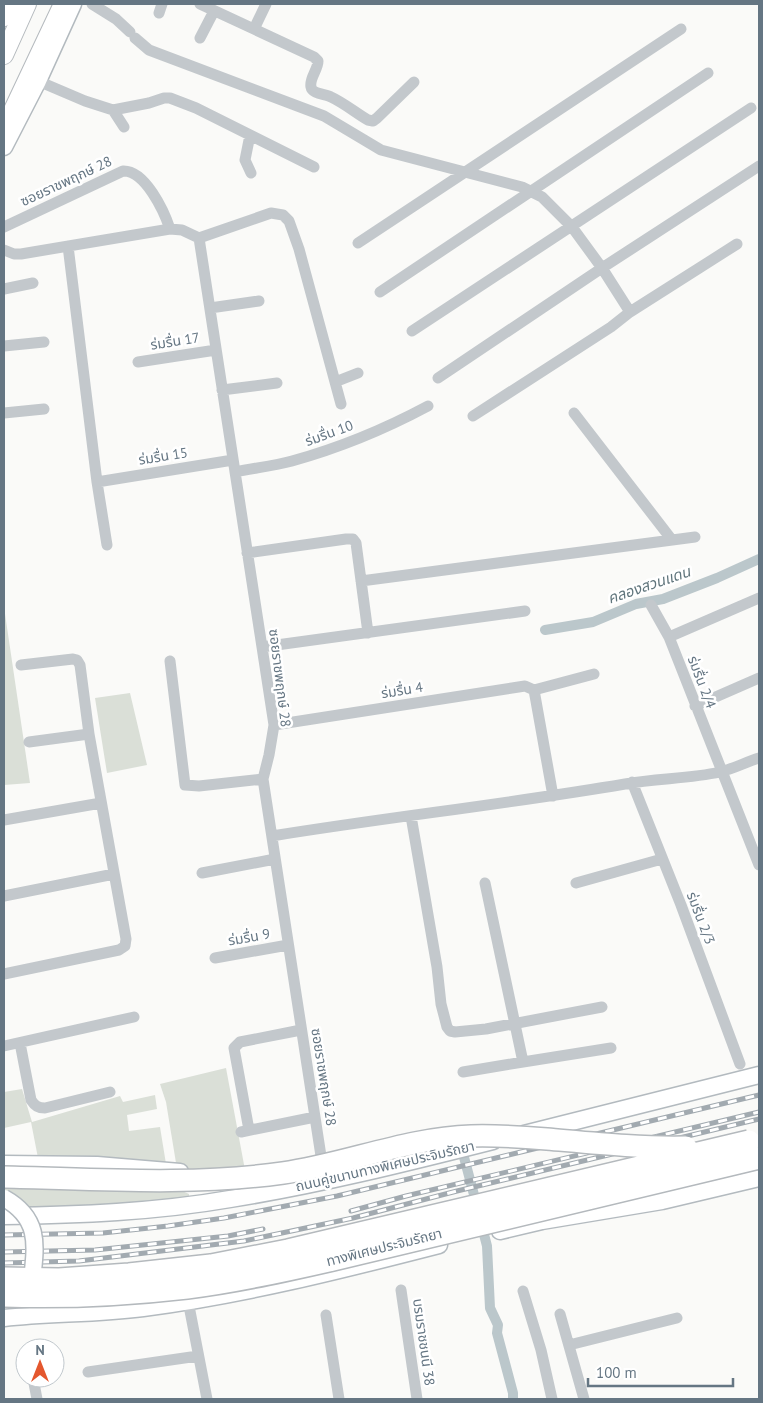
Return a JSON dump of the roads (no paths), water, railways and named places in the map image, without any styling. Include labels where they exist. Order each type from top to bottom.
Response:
[{"type":"highway","points":[[4,1177],[138,1181],[192,1181],[244,1178],[285,1173],[330,1164],[437,1139],[472,1136],[499,1136],[659,1147],[690,1146],[754,1149]]},
{"type":"highway","name":"ทางพิเศษประจิมรัถยา","points":[[4,1278],[60,1278],[130,1274],[210,1265],[298,1248],[754,1149]]},
{"type":"highway","name":"ทางพิเศษประจิมรัถยา","points":[[4,1297],[110,1295],[188,1288],[262,1276],[333,1260],[754,1149]]},
{"type":"main road","points":[[5,31],[10,4]]},
{"type":"main road","points":[[5,31],[20,4]]},
{"type":"main road","points":[[4,55],[27,4]]},
{"type":"main road","points":[[4,112],[53,4]]},
{"type":"main road","points":[[4,129],[63,4]]},
{"type":"main road","points":[[4,147],[38,81],[74,4]]},
{"type":"main road","name":"ถนนคู่ขนานทางพิเศษประจิมรัถยา","points":[[4,1216],[118,1212],[229,1200],[449,1152],[759,1075]]},
{"type":"main road","points":[[4,1164],[97,1165],[170,1171],[254,1182],[281,1190]]},
{"type":"main road","points":[[4,1318],[141,1308],[226,1295],[508,1229],[662,1201],[759,1178]]},
{"type":"main road","points":[[4,1198],[15,1204],[32,1226],[35,1237],[32,1280],[21,1290],[4,1297]]},
{"type":"street","points":[[92,4],[116,19],[149,50],[324,116],[381,150],[466,172],[531,191],[542,197],[572,227],[602,268],[630,312]]},
{"type":"street","points":[[200,4],[314,57],[318,61],[318,65],[310,87],[313,91],[330,96],[368,120],[373,121],[377,118],[414,82]]},
{"type":"street","points":[[254,29],[266,4]]},
{"type":"street","points":[[200,38],[214,10]]},
{"type":"street","points":[[358,243],[681,29]]},
{"type":"street","points":[[380,292],[708,72]]},
{"type":"street","points":[[38,81],[85,102],[113,110],[170,98],[196,108],[314,166]]},
{"type":"street","points":[[412,331],[751,108]]},
{"type":"street","points":[[113,110],[124,127]]},
{"type":"street","points":[[250,134],[245,160],[251,173]]},
{"type":"street","points":[[438,378],[759,166]]},
{"type":"street","name":"ซอยราชพฤกษ์ 28","points":[[4,227],[123,171],[130,171],[143,180],[164,214],[170,229]]},
{"type":"street","points":[[4,250],[14,254],[21,254],[170,229],[182,230],[199,238],[271,212],[283,215],[289,220],[299,250],[340,404]]},
{"type":"street","name":"ซอยราชพฤกษ์ 28","points":[[199,238],[274,725],[263,779],[325,1180]]},
{"type":"street","points":[[474,416],[630,312],[737,244]]},
{"type":"street","points":[[68,246],[97,482],[107,545]]},
{"type":"street","points":[[4,289],[33,283]]},
{"type":"street","points":[[210,308],[259,301]]},
{"type":"street","points":[[4,346],[44,342]]},
{"type":"street","name":"ร่มรื่น 17","points":[[138,362],[216,350]]},
{"type":"street","points":[[335,382],[358,373]]},
{"type":"street","points":[[222,390],[277,383]]},
{"type":"street","name":"ร่มรื่น 10","points":[[235,472],[290,462],[336,448],[428,406]]},
{"type":"street","points":[[4,413],[44,409]]},
{"type":"street","points":[[574,413],[672,540]]},
{"type":"street","name":"ร่มรื่น 15","points":[[97,482],[233,460]]},
{"type":"street","points":[[361,582],[694,536]]},
{"type":"street","points":[[247,554],[354,539],[368,633]]},
{"type":"street","points":[[669,637],[759,598]]},
{"type":"street","name":"ร่มรื่น 2/4","points":[[651,605],[669,637],[759,865]]},
{"type":"street","points":[[262,647],[525,611]]},
{"type":"street","points":[[4,974],[119,950],[125,946],[126,939],[101,804],[80,665],[77,660],[73,659],[22,665]]},
{"type":"street","points":[[170,661],[185,785],[199,786],[263,779]]},
{"type":"street","name":"ร่มรื่น 4","points":[[274,725],[526,686],[534,690],[594,674]]},
{"type":"street","points":[[695,706],[759,678]]},
{"type":"street","points":[[534,690],[553,796]]},
{"type":"street","points":[[29,742],[90,734]]},
{"type":"street","points":[[272,836],[348,823],[553,796],[632,782],[701,776],[722,772],[759,758]]},
{"type":"street","name":"ร่มรื่น 2/3","points":[[632,782],[740,1064]]},
{"type":"street","points":[[4,820],[101,804]]},
{"type":"street","points":[[411,816],[437,968],[441,1004],[447,1027],[450,1031],[486,1029],[602,1007]]},
{"type":"street","points":[[202,873],[275,859]]},
{"type":"street","points":[[576,883],[662,859]]},
{"type":"street","points":[[4,896],[114,874]]},
{"type":"street","points":[[485,883],[523,1062]]},
{"type":"street","name":"ร่มรื่น 9","points":[[215,958],[288,945]]},
{"type":"street","points":[[4,1046],[134,1017]]},
{"type":"street","points":[[302,1030],[240,1042],[234,1048],[245,1131],[315,1117]]},
{"type":"street","points":[[20,1043],[31,1100],[39,1108],[110,1092]]},
{"type":"street","points":[[463,1072],[611,1048]]},
{"type":"street","name":"บรมราชชนนี 38","points":[[401,1290],[417,1399]]},
{"type":"street","points":[[523,1291],[541,1350],[552,1399]]},
{"type":"street","points":[[190,1311],[207,1399]]},
{"type":"street","points":[[560,1314],[584,1399]]},
{"type":"street","points":[[326,1315],[339,1399]]},
{"type":"street","points":[[569,1345],[677,1318]]},
{"type":"street","points":[[88,1372],[198,1356]]},
{"type":"waterway","name":"คลองสวนแดน","points":[[545,630],[593,622],[636,604],[663,599],[759,559]]},
{"type":"waterway","points":[[461,1146],[477,1206]]},
{"type":"waterway","points":[[481,1223],[487,1246],[490,1308],[498,1325],[497,1333],[513,1399]]},
{"type":"railway","points":[[4,1235],[103,1233],[224,1218],[337,1196],[759,1095]]},
{"type":"railway","points":[[351,1211],[406,1196],[759,1112]]},
{"type":"railway","points":[[4,1263],[79,1261],[244,1241],[353,1218],[457,1191],[759,1119]]},
{"type":"railway","points":[[4,1252],[95,1250],[228,1236],[263,1229]]}]
